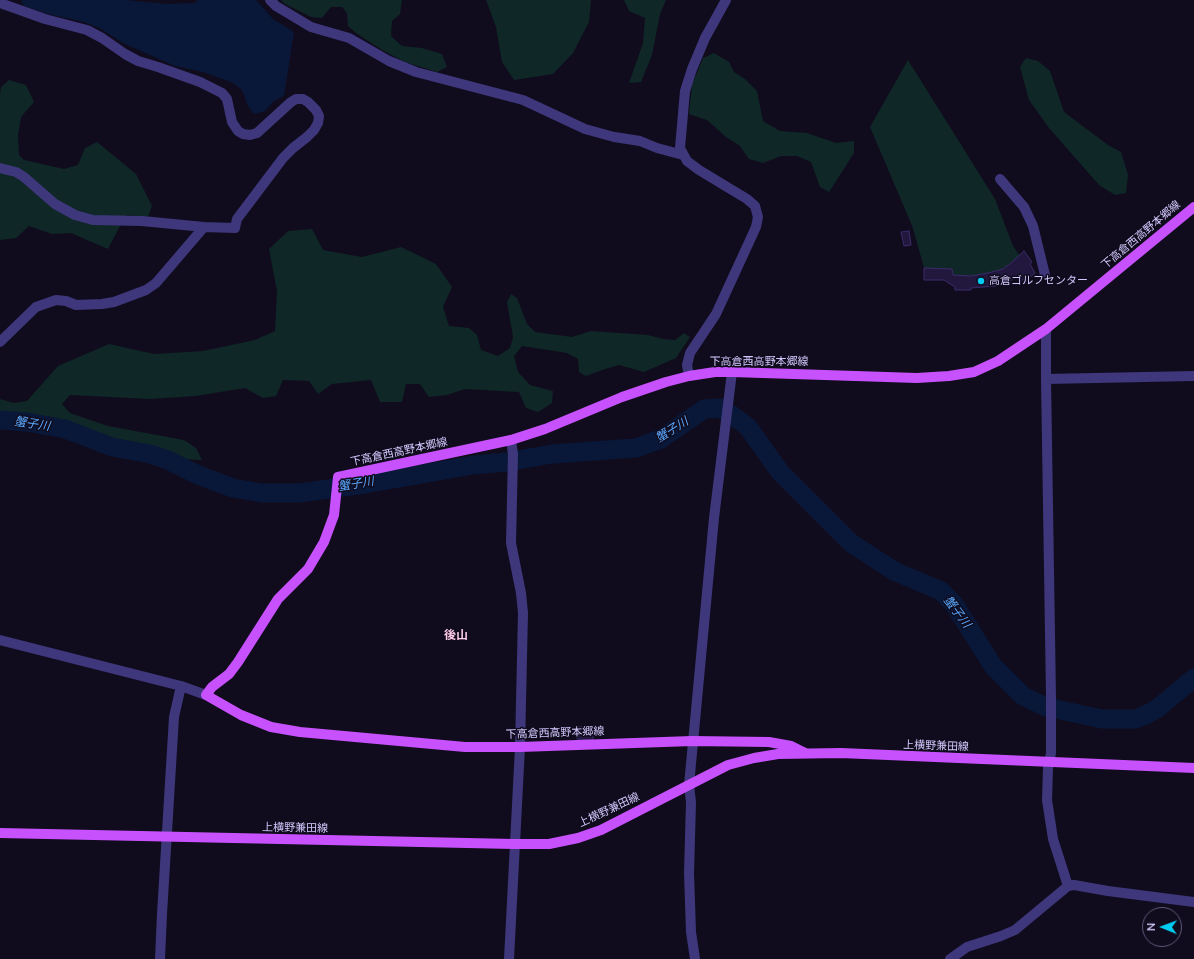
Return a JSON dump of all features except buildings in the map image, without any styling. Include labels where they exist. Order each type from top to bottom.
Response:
[{"type":"main road","name":"下高倉西高野本郷線","points":[[804,753],[791,746],[769,742],[692,741],[520,747],[465,747],[300,732],[271,727],[241,715],[206,695],[212,687],[229,674],[278,599],[308,569],[324,542],[334,515],[338,477],[511,440],[545,429],[622,397],[689,376],[715,372],[732,372],[917,378],[949,376],[974,372],[998,361],[1046,329],[1194,207]]},
{"type":"main road","name":"上横野兼田線","points":[[0,833],[549,844],[578,838],[601,830],[728,765],[754,758],[778,754],[804,753],[1194,768]]},
{"type":"street","points":[[270,0],[276,6],[311,28],[349,38],[389,61],[416,72],[523,100],[585,129],[614,137],[640,140],[657,148],[683,155]]},
{"type":"street","points":[[689,376],[686,365],[690,353],[716,314],[756,227],[758,218],[755,206],[747,199],[687,161],[680,148],[685,91],[692,69],[705,38],[726,0]]},
{"type":"street","points":[[0,3],[45,19],[87,30],[138,61],[200,82],[222,93],[227,98],[232,122],[238,131],[243,134],[250,135],[257,133],[290,102],[296,99],[303,99],[316,110],[319,116],[318,123],[314,130],[283,158],[237,219],[235,228],[204,227],[142,221],[110,222],[93,220],[75,215],[55,204],[24,177],[16,172],[0,168]]},
{"type":"street","points":[[1000,179],[1024,207],[1033,226],[1045,275]]},
{"type":"street","points":[[0,342],[36,306],[56,300],[66,301],[76,305],[102,304],[114,302],[146,290],[156,282],[204,227]]},
{"type":"street","points":[[1046,329],[1051,697],[1051,753],[1046,800],[1053,839],[1068,886]]},
{"type":"street","points":[[695,959],[691,932],[689,785],[714,518],[732,372]]},
{"type":"street","points":[[1046,379],[1194,376]]},
{"type":"street","points":[[509,959],[520,747],[523,613],[521,593],[511,543],[513,454],[511,440]]},
{"type":"street","points":[[0,640],[181,686],[206,695]]},
{"type":"street","points":[[160,959],[174,717],[181,686]]},
{"type":"street","points":[[950,959],[967,947],[1015,930],[1068,886],[1074,885],[1194,902]]},
{"type":"green space","points":[[281,0],[402,0],[400,14],[392,21],[391,36],[402,46],[422,48],[442,54],[447,67],[437,72],[405,62],[382,50],[348,26],[347,13],[342,7],[331,7],[322,18],[311,17],[285,4]]},
{"type":"green space","points":[[486,0],[591,0],[589,22],[573,53],[553,74],[514,80],[502,62],[496,27]]},
{"type":"green space","points":[[624,0],[666,0],[660,14],[652,55],[641,82],[629,83],[643,43],[645,18],[629,11]]},
{"type":"green space","points":[[714,53],[729,62],[734,72],[745,79],[757,91],[763,121],[780,131],[807,133],[836,143],[854,141],[854,153],[829,192],[820,187],[811,162],[797,156],[781,156],[763,163],[749,159],[740,146],[726,137],[707,120],[689,114],[692,85],[703,58]]},
{"type":"green space","points":[[1026,58],[1038,61],[1050,71],[1064,112],[1108,145],[1121,152],[1128,175],[1126,193],[1115,195],[1099,185],[1049,128],[1029,100],[1020,67]]},
{"type":"green space","points":[[908,60],[995,199],[1013,246],[1020,256],[1003,269],[971,276],[953,275],[952,269],[924,268],[913,228],[870,127]]},
{"type":"green space","points":[[9,80],[26,85],[34,102],[21,117],[18,135],[19,155],[24,160],[64,169],[78,165],[85,148],[97,142],[136,174],[152,206],[148,217],[127,215],[108,249],[71,233],[52,234],[29,226],[16,238],[0,240],[0,95],[1,87]]},
{"type":"green space","points":[[312,229],[323,250],[362,257],[401,247],[436,264],[452,287],[443,307],[449,326],[469,328],[477,335],[481,350],[498,356],[510,348],[513,337],[507,302],[511,294],[517,298],[527,324],[535,332],[572,337],[591,331],[648,335],[663,339],[675,340],[684,333],[690,337],[676,358],[644,372],[619,365],[586,376],[579,372],[578,359],[567,353],[522,346],[514,356],[518,372],[530,385],[553,391],[552,403],[538,412],[526,408],[519,392],[465,389],[447,395],[429,397],[420,384],[406,384],[402,402],[380,402],[371,380],[332,384],[318,394],[309,381],[283,380],[276,396],[263,398],[245,388],[196,396],[150,399],[70,395],[62,404],[70,413],[108,426],[184,440],[196,448],[202,460],[180,459],[133,446],[53,417],[11,414],[0,415],[0,399],[14,403],[27,401],[58,366],[109,344],[154,354],[203,351],[255,340],[275,331],[277,291],[269,249],[288,231]]},
{"type":"water","points":[[21,0],[125,0],[167,4],[195,3],[198,0],[256,0],[273,19],[294,32],[284,96],[274,101],[265,111],[254,114],[248,106],[242,90],[233,83],[203,72],[175,66],[125,44],[99,28],[84,22],[48,14],[24,6]]},
{"type":"waterway","name":"蟹子川","points":[[0,420],[27,422],[65,429],[112,447],[150,454],[168,460],[198,475],[233,488],[262,493],[299,493],[552,454],[636,448],[661,439],[704,409],[719,408],[732,415],[748,427],[780,472],[851,543],[894,571],[941,591],[954,604],[993,666],[1023,696],[1046,707],[1102,719],[1135,719],[1158,708],[1194,678]]},
{"type":"place","name":"高倉ゴルフセンター","points":[[981,281]]},
{"type":"district","name":"後山","points":[[456,635]]}]
